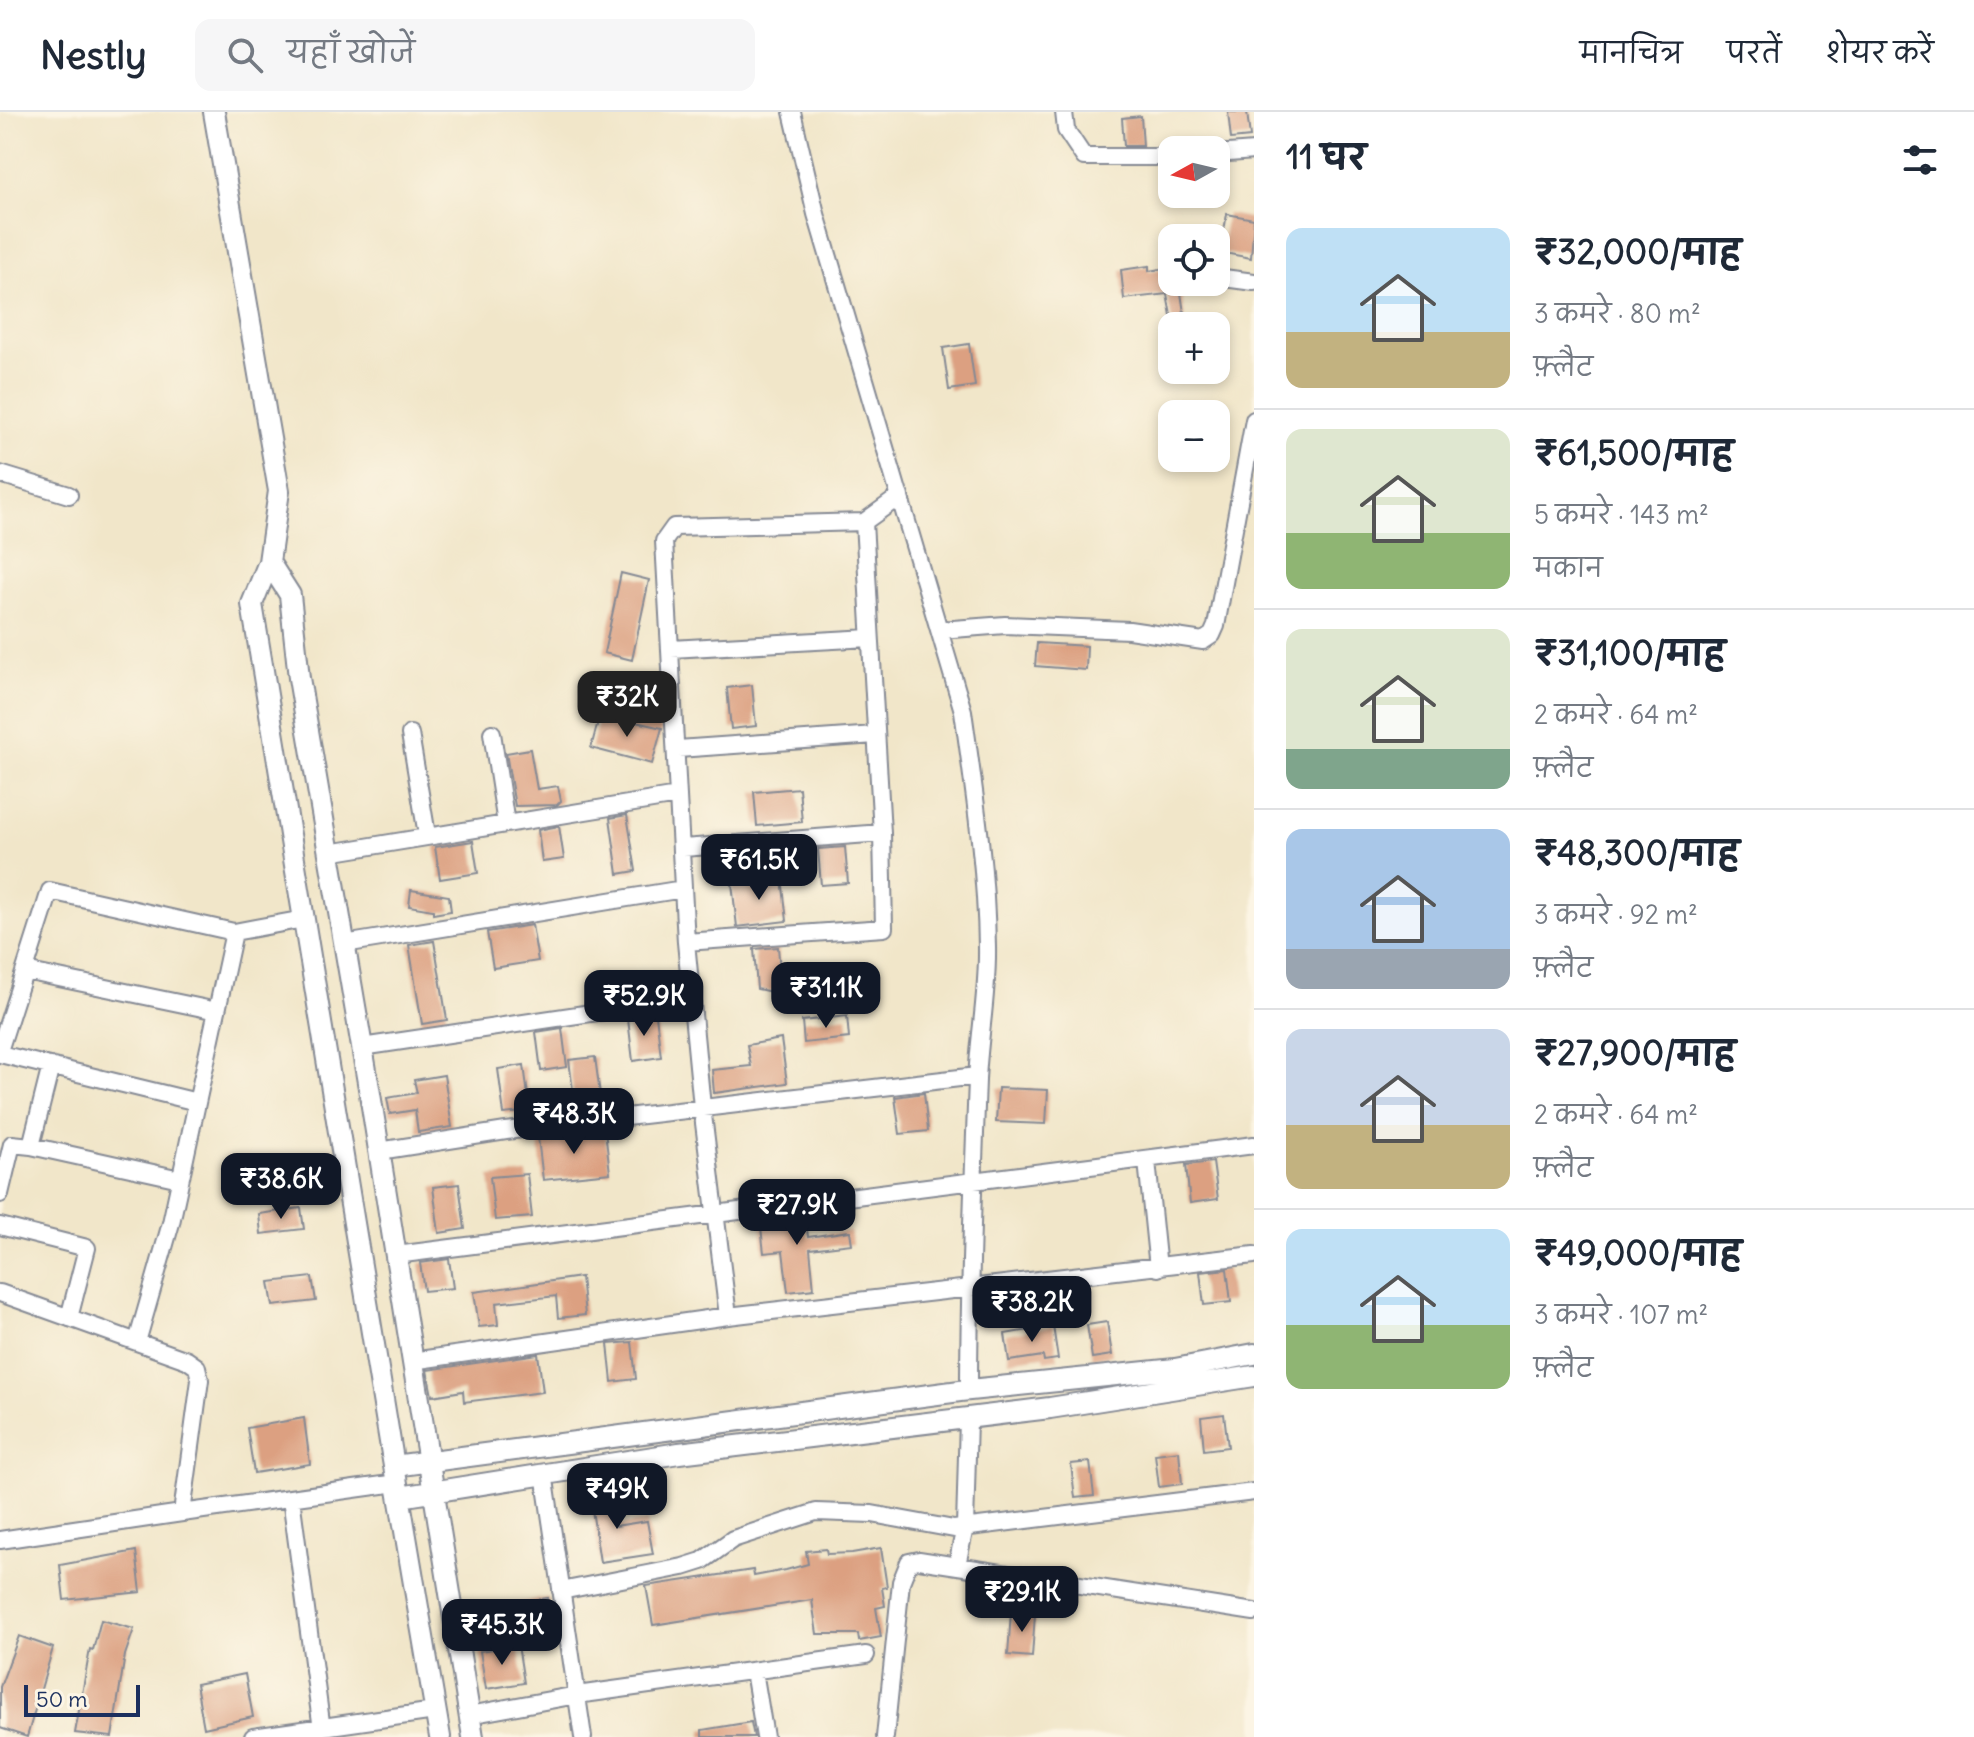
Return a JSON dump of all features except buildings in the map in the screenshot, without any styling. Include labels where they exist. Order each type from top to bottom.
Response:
[{"type":"street","points":[[214,112],[279,491],[269,562],[252,604],[440,1737]]},
{"type":"street","points":[[792,112],[816,214],[963,711],[984,870],[986,995],[977,1076],[965,1527],[957,1565]]},
{"type":"street","points":[[1064,112],[1066,130],[1084,157],[1158,157]]},
{"type":"street","points":[[1230,153],[1254,151]]},
{"type":"street","points":[[1230,279],[1254,282]]},
{"type":"street","points":[[940,630],[1005,625],[1129,630],[1203,641],[1212,635],[1254,420]]},
{"type":"street","points":[[0,474],[69,495]]},
{"type":"street","points":[[728,1316],[702,1107],[686,942],[683,848],[677,796],[678,749],[664,541],[674,527],[864,522],[900,496]]},
{"type":"street","points":[[686,942],[884,928],[882,833],[864,522]]},
{"type":"street","points":[[269,562],[290,595],[299,678],[473,1737]]},
{"type":"street","points":[[671,649],[870,638]]},
{"type":"street","points":[[492,733],[506,824]]},
{"type":"street","points":[[410,734],[427,835]]},
{"type":"street","points":[[678,749],[875,735]]},
{"type":"street","points":[[329,853],[677,796]]},
{"type":"street","points":[[683,848],[882,833]]},
{"type":"street","points":[[344,944],[683,889]]},
{"type":"street","points":[[197,1102],[0,1051],[50,891],[234,932],[304,919]]},
{"type":"street","points":[[137,1342],[180,1179],[234,932]]},
{"type":"street","points":[[25,971],[217,1011]]},
{"type":"street","points":[[362,1047],[692,998]]},
{"type":"street","points":[[31,1146],[51,1066]]},
{"type":"street","points":[[379,1151],[506,1131],[977,1076]]},
{"type":"street","points":[[0,1194],[12,1144],[180,1179]]},
{"type":"street","points":[[396,1255],[715,1211],[1147,1161],[1254,1145]]},
{"type":"street","points":[[1147,1161],[1158,1268]]},
{"type":"street","points":[[0,1226],[87,1248],[69,1318]]},
{"type":"street","points":[[412,1361],[728,1316],[1254,1255]]},
{"type":"street","points":[[0,1293],[187,1360],[197,1367],[200,1380],[182,1513]]},
{"type":"street","points":[[397,1482],[428,1461],[969,1390],[1175,1369],[1254,1354]]},
{"type":"street","points":[[0,1540],[397,1482],[432,1492],[679,1453],[968,1419],[1174,1391],[1254,1376]]},
{"type":"street","points":[[544,1473],[583,1737]]},
{"type":"street","points":[[561,1591],[683,1567],[702,1561],[733,1539],[816,1512],[872,1514],[942,1529],[1254,1492]]},
{"type":"street","points":[[291,1498],[322,1732]]},
{"type":"street","points":[[885,1737],[904,1568],[909,1562],[919,1560],[957,1565],[1254,1612]]},
{"type":"street","points":[[469,1715],[577,1695],[866,1655]]},
{"type":"street","points":[[754,1671],[765,1737]]},
{"type":"street","points":[[253,1737],[322,1732],[435,1711]]}]
